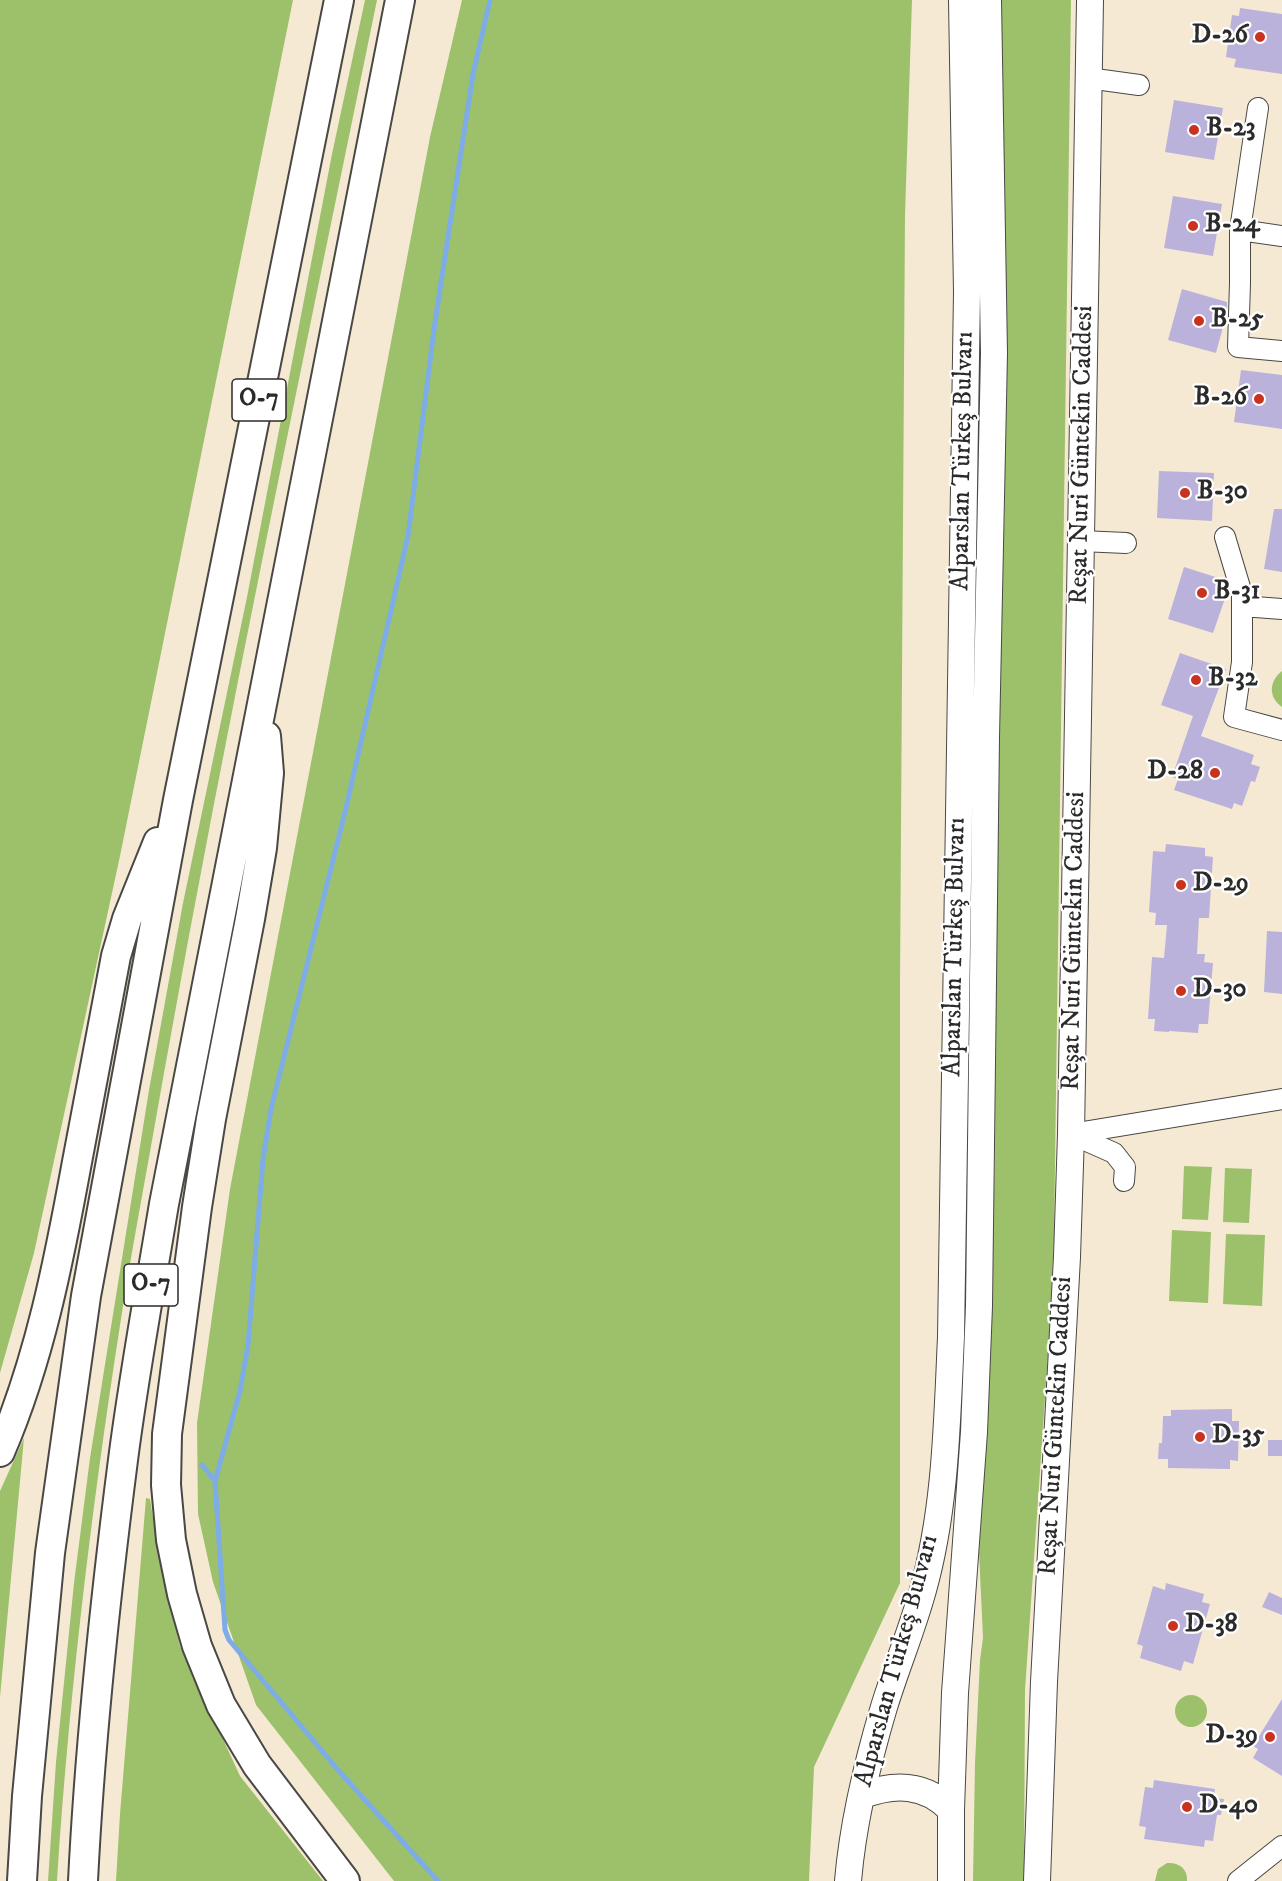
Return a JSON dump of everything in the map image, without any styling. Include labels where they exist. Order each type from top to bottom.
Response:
[{"type":"highway","name":"O-7","points":[[22,1881],[38,1671],[50,1553],[86,1296],[178,800],[339,0]]},
{"type":"highway","name":"O-7","points":[[83,1881],[97,1682],[123,1458],[164,1204],[400,0]]},
{"type":"highway","points":[[394,31],[410,0]]},
{"type":"highway","points":[[264,696],[269,773],[262,848],[202,1174],[167,1434],[166,1485],[171,1539],[182,1594],[197,1646],[221,1705],[257,1765],[345,1881]]},
{"type":"highway","points":[[0,1452],[28,1376],[48,1304],[64,1234],[116,956],[127,919],[153,851],[178,800]]},
{"type":"main road","name":"Alparslan Türkeş Bulvarı","points":[[848,1881],[861,1796],[885,1706],[923,1588],[939,1508],[948,1400],[951,1337],[967,292],[962,0]]},
{"type":"main road","name":"Alparslan Türkeş Bulvarı","points":[[951,1881],[955,1693],[974,1432],[979,1294],[986,726],[994,353],[988,0]]},
{"type":"main road","name":"Reşat Nuri Güntekin Caddesi","points":[[1037,1881],[1044,1682],[1067,1257],[1071,1134],[1090,0]]},
{"type":"main road","points":[[861,1796],[898,1787],[926,1791],[951,1810]]},
{"type":"street","points":[[1088,78],[1139,85]]},
{"type":"street","points":[[1258,108],[1239,230],[1238,347],[1282,351]]},
{"type":"street","points":[[1239,230],[1282,236]]},
{"type":"street","points":[[1225,537],[1242,594],[1242,662],[1234,717],[1282,730]]},
{"type":"street","points":[[1081,542],[1126,543]]},
{"type":"street","points":[[1242,606],[1282,609]]},
{"type":"street","points":[[1071,1134],[1282,1099]]},
{"type":"street","points":[[1071,1134],[1114,1153],[1125,1167],[1124,1181]]},
{"type":"street","points":[[1244,1880],[1282,1846]]},
{"type":"green space","points":[[0,0],[293,0],[120,856],[34,1253],[0,1373]]},
{"type":"green space","points":[[365,0],[377,0],[214,804],[127,1281],[104,1430],[76,1655],[57,1881],[48,1881],[56,1762],[74,1583],[90,1458],[149,1090],[183,903],[247,597],[332,154]]},
{"type":"green space","points":[[462,0],[912,0],[905,215],[900,983],[900,1583],[814,1767],[809,1881],[394,1881],[256,1705],[213,1582],[198,1514],[197,1423],[230,1189],[430,137]]},
{"type":"green space","points":[[1001,0],[1071,0],[1054,1239],[1025,1690],[1024,1881],[973,1881],[975,1763],[983,1638],[979,1552],[989,1384],[995,1151],[996,849],[1005,488]]},
{"type":"green space","points":[[1282,671],[1282,707],[1274,699],[1272,689],[1275,679]]},
{"type":"green space","points":[[1184,1166],[1212,1167],[1208,1220],[1182,1219]]},
{"type":"green space","points":[[1225,1168],[1252,1169],[1249,1223],[1223,1222]]},
{"type":"green space","points":[[1172,1230],[1211,1232],[1208,1303],[1169,1301]]},
{"type":"green space","points":[[1226,1234],[1265,1235],[1262,1306],[1223,1304]]},
{"type":"green space","points":[[24,1438],[0,1697],[0,1491]]},
{"type":"green space","points":[[146,1498],[150,1499],[162,1573],[180,1646],[240,1776],[323,1881],[116,1881]]},
{"type":"green space","points":[[1191,1695],[1203,1699],[1207,1711],[1203,1723],[1191,1727],[1179,1723],[1175,1711],[1179,1699]]},
{"type":"green space","points":[[1167,1863],[1182,1867],[1187,1881],[1155,1881],[1158,1869]]},
{"type":"building","name":"D-26","points":[[1240,8],[1282,14],[1282,74],[1234,67],[1236,59],[1226,57],[1232,15],[1239,16]]},
{"type":"building","name":"B-23","points":[[1174,100],[1223,108],[1214,160],[1165,152]]},
{"type":"building","name":"B-24","points":[[1173,196],[1222,204],[1213,256],[1164,248]]},
{"type":"building","name":"B-25","points":[[1182,289],[1227,302],[1227,312],[1216,353],[1168,340]]},
{"type":"building","name":"B-26","points":[[1241,370],[1282,375],[1282,429],[1234,422]]},
{"type":"building","name":"B-30","points":[[1159,471],[1214,473],[1212,521],[1157,518]]},
{"type":"building","points":[[1274,509],[1282,509],[1282,572],[1264,569]]},
{"type":"building","name":"B-31","points":[[1184,567],[1225,580],[1228,590],[1213,633],[1168,619]]},
{"type":"building","points":[[1180,653],[1226,669],[1201,736],[1254,755],[1251,764],[1260,767],[1255,782],[1251,781],[1242,806],[1234,803],[1232,809],[1174,790],[1178,779],[1172,777],[1193,716],[1161,705]]},
{"type":"building","points":[[1166,844],[1205,848],[1205,856],[1213,857],[1209,918],[1199,918],[1197,954],[1205,954],[1204,962],[1213,963],[1208,1024],[1199,1024],[1198,1033],[1154,1031],[1155,1019],[1148,1019],[1152,957],[1164,958],[1167,925],[1155,925],[1156,913],[1149,912],[1153,851],[1165,852]]},
{"type":"building","points":[[1267,931],[1282,932],[1282,994],[1264,992]]},
{"type":"building","name":"D-35","points":[[1232,1409],[1232,1421],[1239,1421],[1238,1461],[1230,1460],[1230,1469],[1168,1468],[1168,1459],[1158,1459],[1159,1443],[1162,1443],[1163,1416],[1171,1416],[1171,1410]]},
{"type":"building","points":[[1268,1440],[1282,1440],[1282,1456],[1268,1456]]},
{"type":"building","name":"D-38","points":[[1166,1583],[1204,1594],[1202,1602],[1210,1604],[1193,1664],[1184,1661],[1181,1671],[1140,1658],[1143,1646],[1137,1644],[1153,1586],[1165,1590]]},
{"type":"building","points":[[1269,1592],[1282,1598],[1282,1615],[1262,1607]]},
{"type":"building","name":"D-39","points":[[1282,1699],[1282,1776],[1253,1758],[1258,1749],[1253,1746]]},
{"type":"building","name":"D-40","points":[[1154,1780],[1215,1789],[1214,1798],[1224,1799],[1221,1815],[1217,1815],[1213,1841],[1205,1840],[1204,1847],[1144,1839],[1146,1827],[1139,1826],[1145,1787],[1153,1788]]},
{"type":"waterway","points":[[438,1881],[338,1770],[229,1640],[225,1630],[215,1481],[240,1391],[248,1345],[263,1159],[271,1109],[345,812],[408,536],[435,322],[473,74],[490,0]]},
{"type":"waterway","points":[[202,1465],[215,1481]]},
{"type":"place","name":"D-26","points":[[1260,37]]},
{"type":"place","name":"B-23","points":[[1194,130]]},
{"type":"place","name":"B-24","points":[[1193,226]]},
{"type":"place","name":"B-25","points":[[1199,321]]},
{"type":"place","name":"B-26","points":[[1259,399]]},
{"type":"place","name":"B-30","points":[[1185,493]]},
{"type":"place","name":"B-31","points":[[1202,593]]},
{"type":"place","name":"B-32","points":[[1196,680]]},
{"type":"place","name":"D-28","points":[[1215,773]]},
{"type":"place","name":"D-29","points":[[1181,885]]},
{"type":"place","name":"D-30","points":[[1181,991]]},
{"type":"place","name":"D-35","points":[[1200,1437]]},
{"type":"place","name":"D-38","points":[[1173,1626]]},
{"type":"place","name":"D-39","points":[[1270,1737]]},
{"type":"place","name":"D-40","points":[[1187,1807]]}]
